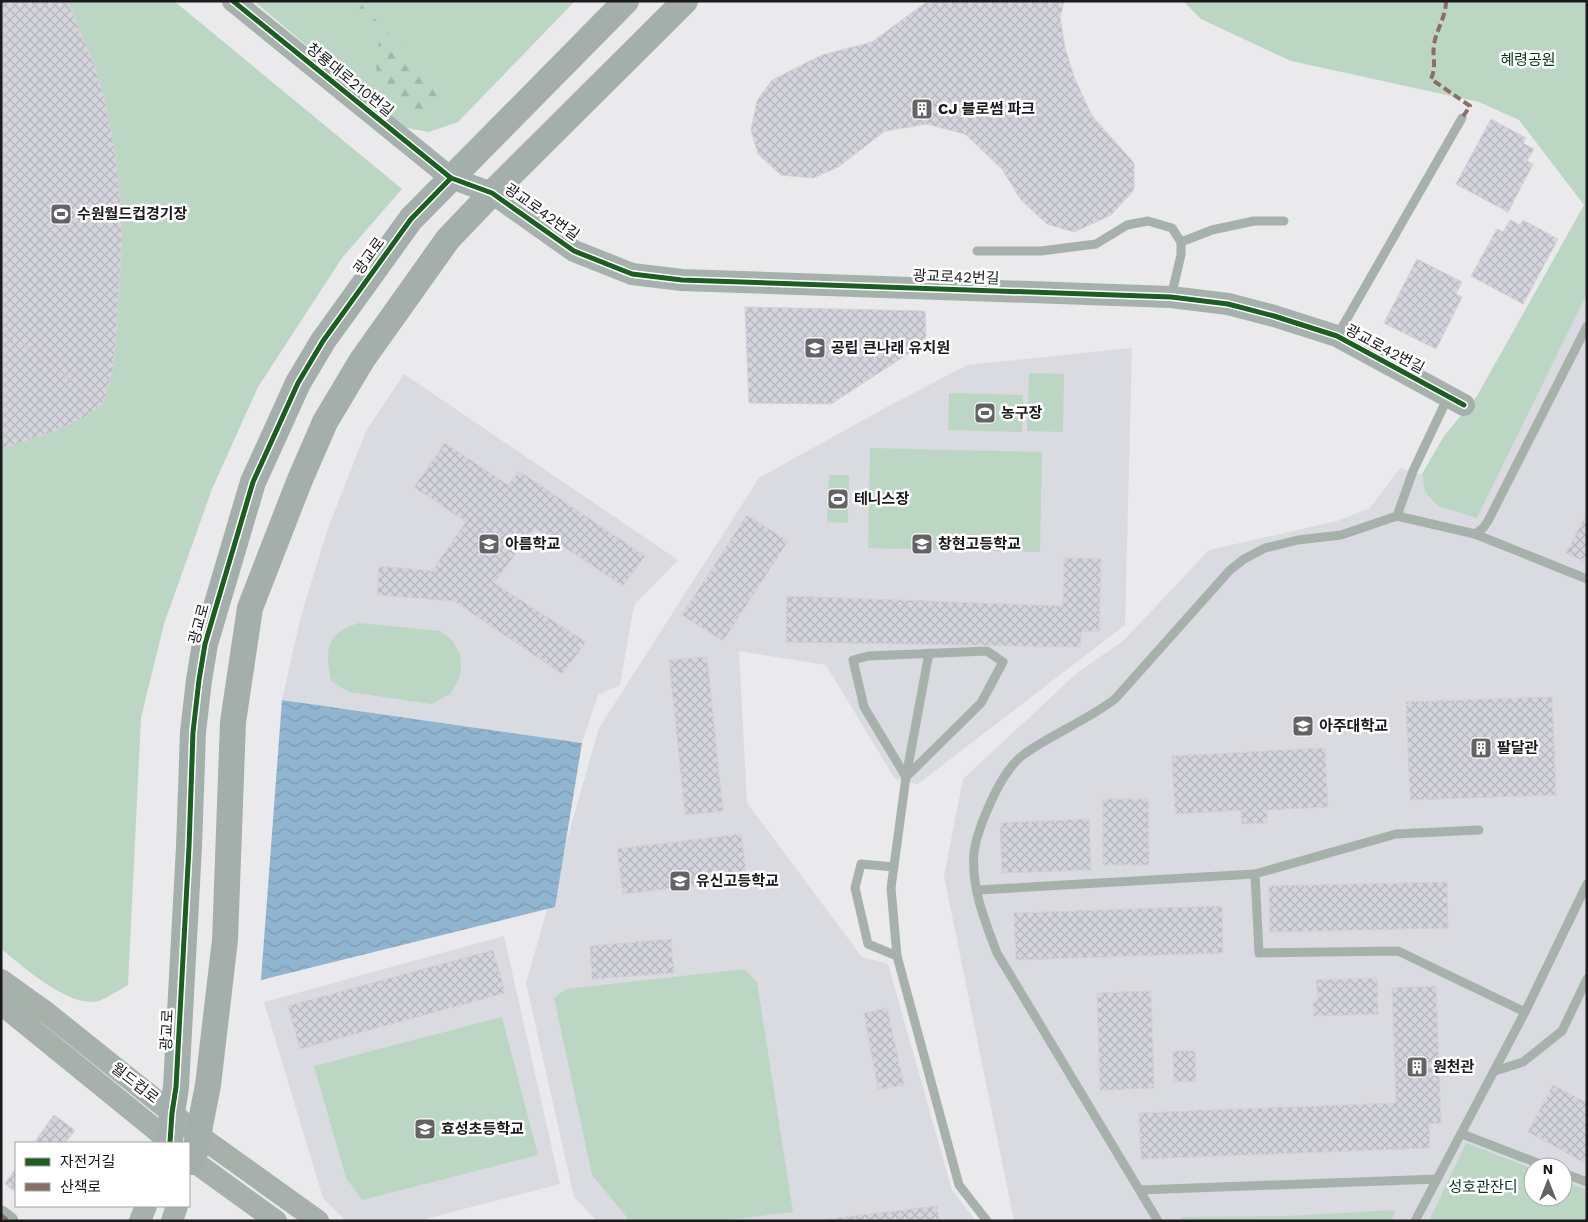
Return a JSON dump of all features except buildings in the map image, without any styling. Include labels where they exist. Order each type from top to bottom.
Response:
[{"type":"main road","name":"광교로","points":[[180,1142],[172,1112],[176,1087],[189,847],[192,732],[205,644],[253,482],[298,383],[323,341],[411,219],[626,1]]},
{"type":"main road","points":[[186,1142],[208,1084],[224,940],[233,722],[250,608],[299,482],[325,422],[362,360],[448,239],[685,1]]},
{"type":"street","name":"창룡대로210번길","points":[[233,1],[451,178]]},
{"type":"street","name":"광교로42번길","points":[[451,178],[492,193],[574,251],[632,274],[682,280],[1171,297],[1228,304],[1337,336],[1456,401]]},
{"type":"street","name":"월드컵로","points":[[1,980],[47,1013],[172,1112]]},
{"type":"street","name":"월드컵로","points":[[1,1004],[172,1142]]},
{"type":"street","name":"월드컵로","points":[[190,1155],[318,1221]]},
{"type":"street","name":"월드컵로","points":[[190,1156],[276,1221]]},
{"type":"street","points":[[140,1221],[146,1207]]},
{"type":"street","points":[[172,1221],[177,1207]]},
{"type":"street","points":[[1,1215],[9,1221]]},
{"type":"lane","points":[[1337,336],[1462,118]]},
{"type":"lane","points":[[977,251],[1042,251],[1096,244],[1127,225],[1148,221],[1172,228],[1181,242],[1182,255],[1171,297]]},
{"type":"lane","points":[[1181,242],[1212,230],[1254,221],[1284,221]]},
{"type":"lane","points":[[1475,534],[1488,521],[1587,326]]},
{"type":"lane","points":[[1397,516],[1413,471],[1456,401]]},
{"type":"lane","points":[[1158,1221],[997,952],[984,920],[974,872],[976,843],[989,806],[1001,780],[1022,756],[1099,711],[1115,699],[1230,570],[1244,559],[1265,548],[1298,540],[1341,535],[1397,516],[1475,534],[1587,580]]},
{"type":"lane","points":[[987,651],[1003,662],[980,703],[906,777],[864,707],[853,660],[868,656],[987,651]]},
{"type":"lane","points":[[929,653],[906,777],[891,888],[897,956],[959,1185],[987,1221]]},
{"type":"lane","points":[[977,890],[1255,874],[1396,834],[1479,830]]},
{"type":"lane","points":[[894,868],[861,864],[855,888],[868,944],[897,956]]},
{"type":"lane","points":[[1255,874],[1259,953],[1398,951],[1525,1012]]},
{"type":"lane","points":[[1415,1221],[1495,1071],[1587,884]]},
{"type":"lane","points":[[1495,1071],[1523,1062],[1562,1031],[1587,979]]},
{"type":"lane","points":[[1462,1134],[1523,1157]]},
{"type":"lane","points":[[1573,1177],[1587,1182]]},
{"type":"lane","points":[[1140,1190],[1436,1179]]},
{"type":"shaded area","name":"아주대학교","points":[[1587,294],[1587,1221],[1014,1221],[944,876],[963,779],[1077,673],[1123,641],[1209,550],[1337,521],[1370,508],[1400,468],[1422,474],[1425,492],[1477,518]]},
{"type":"shaded area","points":[[1132,348],[1125,625],[918,784],[895,779],[826,665],[739,651],[747,803],[862,957],[888,964],[952,1190],[976,1221],[597,1221],[574,1197],[526,983],[599,728],[759,478],[967,365]]},
{"type":"shaded area","name":"아름학교","points":[[404,374],[678,560],[634,605],[620,685],[598,695],[582,743],[282,700],[301,616],[328,528],[367,429]]},
{"type":"shaded area","name":"효성초등학교","points":[[504,936],[560,1184],[418,1221],[346,1221],[323,1198],[264,1002]]},
{"type":"green space","points":[[1,1],[174,1],[402,189],[342,258],[258,387],[212,489],[164,624],[141,718],[128,985],[106,998],[94,1002],[70,997],[44,983],[1,949]]},
{"type":"green space","points":[[254,1],[575,1],[458,122],[429,132],[402,127]]},
{"type":"green space","points":[[344,1],[358,1],[436,83],[439,100],[432,111],[413,110],[377,75],[375,54],[383,32],[353,11]]},
{"type":"green space","name":"혜령공원","points":[[1183,1],[1587,1],[1587,294],[1477,518],[1438,506],[1425,492],[1422,474],[1444,436],[1477,396],[1584,205],[1519,120],[1479,102],[1291,61],[1201,19]]},
{"type":"green space","name":"농구장","points":[[1029,373],[1064,374],[1063,432],[1027,431]]},
{"type":"green space","name":"농구장","points":[[949,393],[1023,395],[1022,432],[948,430]]},
{"type":"green space","points":[[870,448],[1042,452],[1040,552],[868,548]]},
{"type":"green space","name":"테니스장","points":[[829,475],[849,475],[848,523],[827,522]]},
{"type":"green space","points":[[359,623],[440,631],[451,639],[460,654],[461,671],[458,681],[450,694],[432,704],[349,692],[331,681],[328,660],[330,644],[339,632]]},
{"type":"green space","points":[[744,969],[757,982],[793,1212],[717,1221],[630,1221],[592,1175],[554,998],[566,989]]},
{"type":"green space","points":[[502,1017],[538,1155],[362,1200],[346,1178],[314,1066]]},
{"type":"green space","name":"성호관잔디","points":[[1466,1143],[1523,1165],[1523,1207],[1573,1207],[1573,1185],[1587,1190],[1587,1221],[1429,1221]]},
{"type":"green space","points":[[1396,1210],[1391,1221],[1183,1221],[1181,1217],[1286,1216]]},
{"type":"water","points":[[282,700],[582,743],[555,907],[261,980]]},
{"type":"marked path","points":[[1446,1],[1445,12],[1434,44],[1434,70],[1431,79],[1470,106],[1462,118]]},
{"type":"marked path","points":[[1,1215],[9,1221]]},
{"type":"cycle path","points":[[233,1],[451,178],[492,193],[574,251],[632,274],[682,280],[1171,297],[1228,304],[1337,336],[1464,405]]},
{"type":"cycle path","points":[[170,1142],[176,1087],[189,847],[193,732],[205,644],[253,482],[298,383],[323,341],[411,219],[451,178]]},
{"type":"place","name":"CJ 블로썸 파크","points":[[922,109]]},
{"type":"place","name":"수원월드컵경기장","points":[[61,214]]},
{"type":"place","name":"공립 큰나래 유치원","points":[[815,348]]},
{"type":"place","name":"농구장","points":[[985,413]]},
{"type":"place","name":"테니스장","points":[[838,499]]},
{"type":"place","name":"아름학교","points":[[489,544]]},
{"type":"place","name":"창현고등학교","points":[[922,544]]},
{"type":"place","name":"아주대학교","points":[[1303,726]]},
{"type":"place","name":"팔달관","points":[[1481,748]]},
{"type":"place","name":"유신고등학교","points":[[680,881]]},
{"type":"place","name":"원천관","points":[[1417,1067]]},
{"type":"place","name":"효성초등학교","points":[[425,1129]]}]
